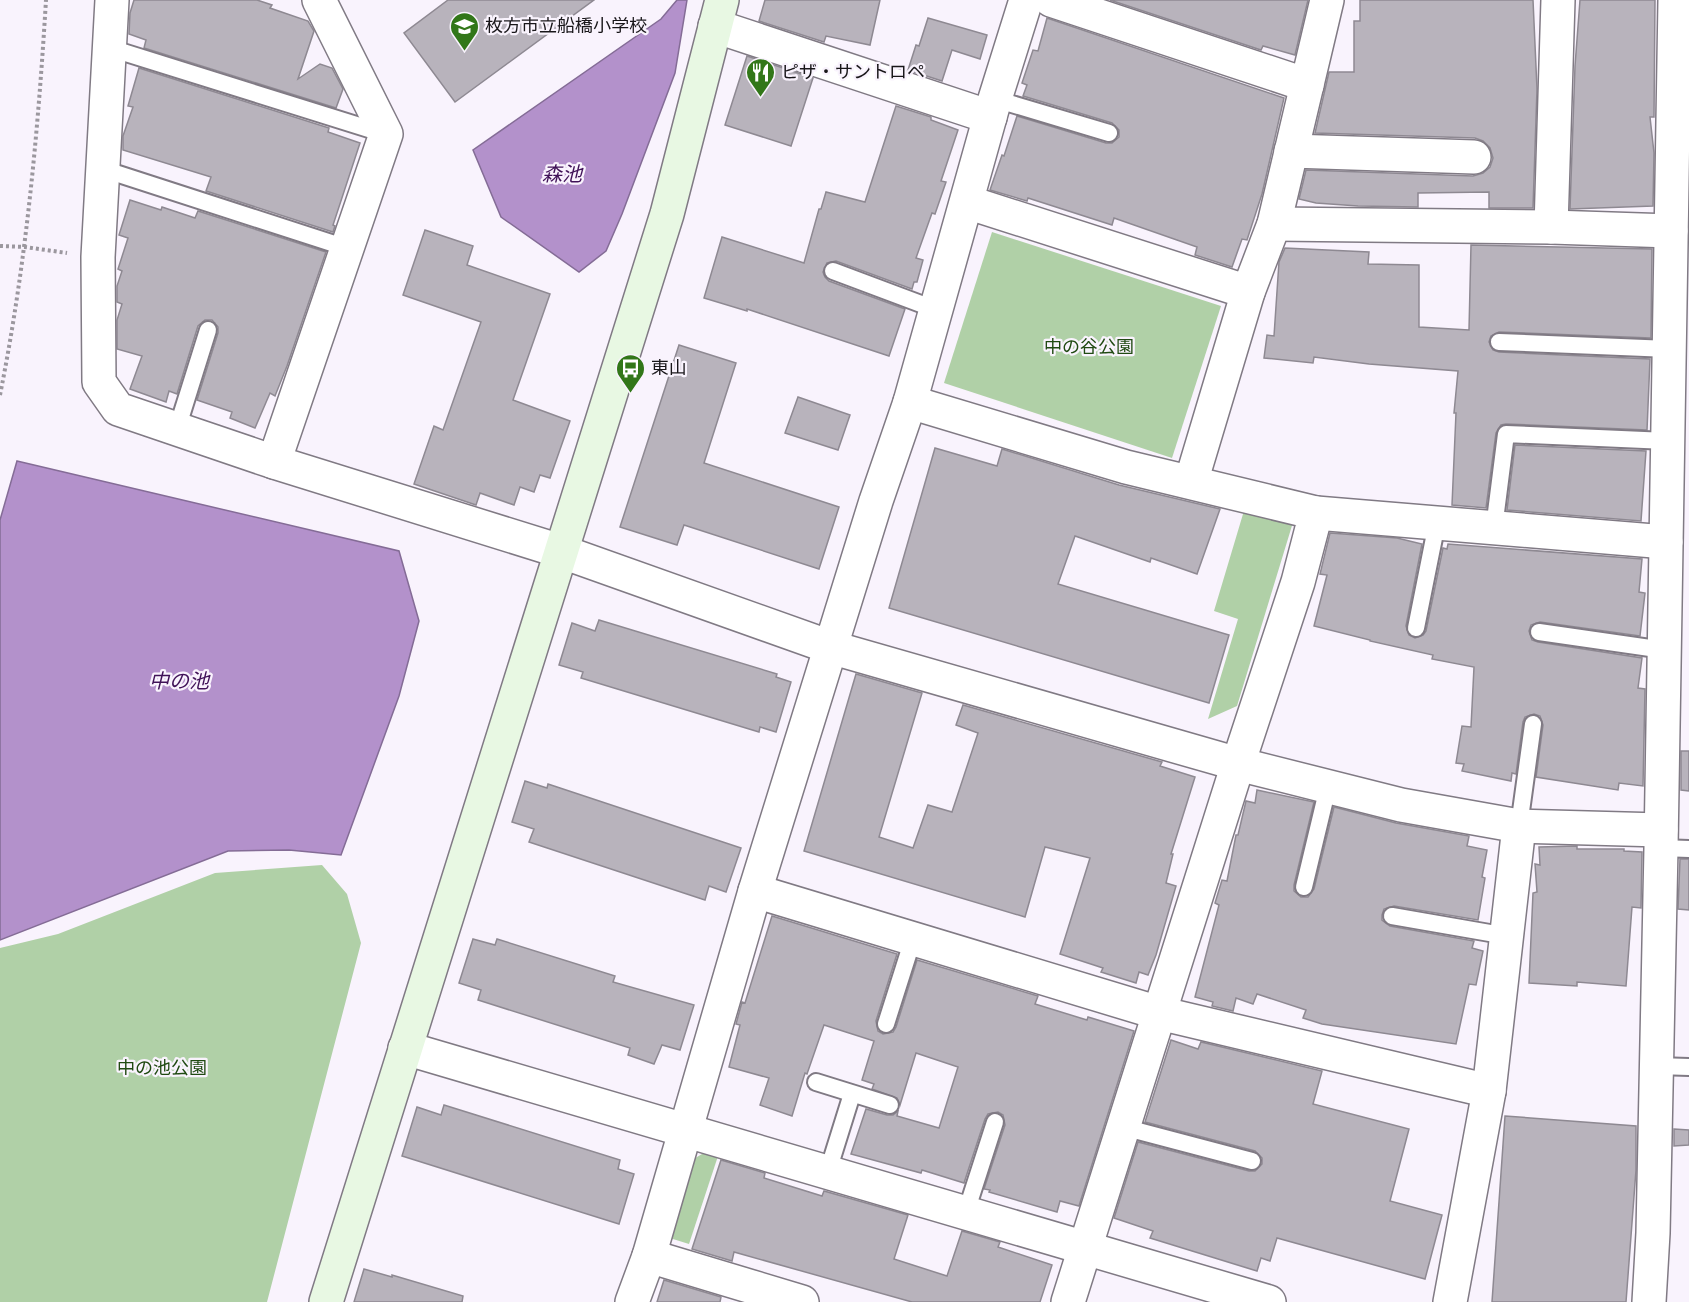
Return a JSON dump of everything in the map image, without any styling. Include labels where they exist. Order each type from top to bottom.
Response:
[{"type":"street","points":[[112,0],[98,257],[99,382],[118,410],[274,462],[560,551],[830,647],[1238,764],[1401,805],[1519,826],[1671,842]]},
{"type":"street","points":[[274,462],[386,134],[319,0]]},
{"type":"street","points":[[632,1302],[649,1256],[755,891],[830,647],[910,402],[1026,0]]},
{"type":"street","points":[[1051,0],[1307,85]]},
{"type":"street","points":[[1191,482],[1248,292],[1274,224],[1327,0]]},
{"type":"street","points":[[1551,227],[1558,0]]},
{"type":"street","points":[[1649,1302],[1653,1233],[1656,1066],[1676,739],[1664,650],[1669,349],[1677,228],[1675,0]]},
{"type":"street","points":[[326,1302],[667,214],[719,13],[993,108]]},
{"type":"street","points":[[1291,152],[1474,157]]},
{"type":"street","points":[[967,202],[1248,292]]},
{"type":"street","points":[[1274,224],[1677,228]]},
{"type":"street","points":[[910,402],[1126,467],[1316,513],[1666,542]]},
{"type":"street","points":[[1068,1302],[1122,1127],[1298,582],[1316,513]]},
{"type":"street","points":[[1450,1302],[1489,1091],[1519,826]]},
{"type":"street","points":[[755,891],[1159,1013],[1489,1091]]},
{"type":"street","points":[[405,1048],[1269,1302]]},
{"type":"street","points":[[649,1256],[802,1302]]},
{"type":"lane","points":[[110,48],[386,134]]},
{"type":"lane","points":[[993,108],[1108,133]]},
{"type":"lane","points":[[103,169],[347,248]]},
{"type":"lane","points":[[833,271],[937,310]]},
{"type":"lane","points":[[177,429],[208,330]]},
{"type":"lane","points":[[1499,342],[1669,349]]},
{"type":"lane","points":[[1494,528],[1506,434],[1667,441]]},
{"type":"lane","points":[[1416,628],[1437,523]]},
{"type":"lane","points":[[1539,632],[1664,650]]},
{"type":"lane","points":[[1519,826],[1533,724]]},
{"type":"lane","points":[[1304,887],[1328,787]]},
{"type":"lane","points":[[1392,916],[1507,936]]},
{"type":"lane","points":[[886,1024],[913,939]]},
{"type":"lane","points":[[1656,1066],[1689,1067]]},
{"type":"lane","points":[[816,1082],[890,1105]]},
{"type":"lane","points":[[828,1171],[852,1094]]},
{"type":"lane","points":[[966,1212],[995,1122]]},
{"type":"lane","points":[[1122,1127],[1252,1161]]},
{"type":"path","points":[[0,395],[25,247],[40,95],[46,0]]},
{"type":"path","points":[[0,246],[98,257]]},
{"type":"green space","name":"中の谷公園","points":[[992,232],[1221,306],[1172,458],[944,383]]},
{"type":"green space","points":[[1246,504],[1294,519],[1237,706],[1208,719],[1238,619],[1214,611]]},
{"type":"green space","name":"中の池公園","points":[[322,865],[347,894],[361,943],[267,1302],[0,1302],[0,948],[58,934],[215,873]]},
{"type":"green space","points":[[719,1153],[689,1244],[660,1235],[682,1166],[702,1154]]},
{"type":"water","name":"森池","points":[[677,0],[687,0],[675,73],[606,251],[579,272],[501,217],[473,150],[661,19]]},
{"type":"water","name":"中の池","points":[[17,461],[399,551],[419,621],[399,696],[341,855],[289,850],[228,851],[0,940],[0,520]]},
{"type":"building","points":[[134,0],[257,0],[272,5],[270,8],[308,21],[314,31],[298,79],[320,64],[332,68],[343,89],[336,108],[144,48],[146,40],[129,34],[130,13]]},
{"type":"building","points":[[448,0],[594,0],[455,102],[404,33]]},
{"type":"building","points":[[765,0],[880,0],[870,45],[826,36],[824,42],[759,21]]},
{"type":"building","points":[[1110,0],[1308,0],[1295,55],[1263,46],[1261,50]]},
{"type":"building","points":[[1360,0],[1533,0],[1537,89],[1533,208],[1489,208],[1489,192],[1418,193],[1418,207],[1358,206],[1316,203],[1299,199],[1306,170],[1473,176],[1483,173],[1490,167],[1493,158],[1490,148],[1483,141],[1475,138],[1315,133],[1329,72],[1354,72],[1354,21],[1360,21]]},
{"type":"building","points":[[1580,0],[1655,0],[1654,117],[1650,117],[1654,153],[1653,206],[1570,209],[1575,66]]},
{"type":"building","points":[[928,18],[987,35],[980,59],[952,50],[942,81],[908,70]]},
{"type":"building","points":[[1047,18],[1284,98],[1262,194],[1247,240],[1242,239],[1232,267],[1195,255],[1197,247],[1114,218],[1112,225],[1028,198],[1027,201],[990,190],[1017,116],[1106,143],[1112,143],[1119,137],[1119,130],[1112,123],[1023,96],[1027,85],[1022,83],[1033,50],[1038,51]]},
{"type":"building","points":[[747,56],[813,78],[791,146],[725,125]]},
{"type":"building","points":[[139,68],[329,128],[328,132],[360,143],[333,225],[335,226],[333,232],[206,191],[211,177],[123,150],[123,136],[133,107],[128,106]]},
{"type":"building","points":[[896,106],[931,117],[931,120],[958,130],[941,181],[946,182],[916,258],[923,260],[917,282],[914,282],[912,289],[836,261],[827,263],[823,272],[829,281],[905,309],[889,356],[747,309],[747,311],[704,298],[722,237],[804,263],[826,192],[865,202]]},
{"type":"building","points":[[130,200],[195,218],[198,211],[326,252],[275,396],[270,393],[255,428],[230,418],[232,412],[197,400],[218,333],[218,327],[212,320],[205,320],[198,326],[177,394],[169,391],[166,402],[130,389],[142,356],[117,349],[117,320],[122,304],[117,302],[117,286],[122,271],[118,269],[128,238],[119,235]]},
{"type":"building","points":[[425,230],[473,246],[467,265],[550,294],[513,400],[570,421],[550,478],[540,475],[534,492],[520,487],[514,505],[480,493],[476,505],[414,484],[434,426],[443,430],[481,322],[403,295]]},
{"type":"building","points":[[1471,245],[1652,249],[1651,338],[1499,332],[1491,336],[1489,342],[1493,350],[1499,352],[1650,359],[1647,430],[1501,425],[1496,433],[1486,508],[1452,505],[1456,413],[1454,413],[1458,371],[1314,357],[1313,363],[1264,358],[1267,335],[1274,336],[1279,262],[1285,248],[1369,252],[1368,264],[1419,265],[1419,327],[1469,330]]},
{"type":"building","points":[[679,345],[736,363],[704,463],[839,507],[819,569],[684,525],[677,545],[620,527]]},
{"type":"building","points":[[798,397],[850,415],[838,450],[785,433]]},
{"type":"building","points":[[1515,445],[1646,451],[1641,521],[1507,510]]},
{"type":"building","points":[[935,448],[997,466],[1002,449],[1119,485],[1220,509],[1197,574],[1151,558],[1150,562],[1075,536],[1058,584],[1229,635],[1209,703],[889,608]]},
{"type":"building","points":[[1330,533],[1397,538],[1422,544],[1406,626],[1409,635],[1415,638],[1426,631],[1443,548],[1447,549],[1448,544],[1642,559],[1639,592],[1645,593],[1640,636],[1540,622],[1531,625],[1529,631],[1532,640],[1538,642],[1642,658],[1638,688],[1645,689],[1643,786],[1619,783],[1618,790],[1536,777],[1543,725],[1540,716],[1534,714],[1525,717],[1523,722],[1516,774],[1512,773],[1511,781],[1462,771],[1464,764],[1456,763],[1462,726],[1471,727],[1474,667],[1432,659],[1433,655],[1314,626],[1327,575],[1320,574]]},
{"type":"building","points":[[599,620],[777,674],[776,677],[791,682],[776,732],[760,727],[759,732],[581,678],[583,672],[559,665],[572,623],[595,631]]},
{"type":"building","points":[[856,674],[922,693],[879,837],[913,848],[928,805],[952,812],[978,733],[956,725],[963,705],[1162,762],[1160,766],[1195,777],[1171,854],[1173,854],[1166,883],[1176,886],[1148,975],[1139,972],[1136,983],[1101,972],[1103,968],[1060,954],[1090,858],[1045,847],[1025,917],[804,851]]},
{"type":"building","points":[[1681,751],[1689,751],[1689,791],[1681,790]]},
{"type":"building","points":[[525,781],[547,788],[548,784],[741,848],[726,892],[709,886],[705,900],[529,842],[534,829],[512,822]]},
{"type":"building","points":[[1257,790],[1314,802],[1294,885],[1294,891],[1301,897],[1308,897],[1314,889],[1334,807],[1396,823],[1469,836],[1467,846],[1487,850],[1478,920],[1394,906],[1384,909],[1382,915],[1382,920],[1390,926],[1474,941],[1472,948],[1483,951],[1476,985],[1469,984],[1456,1044],[1322,1024],[1303,1018],[1306,1010],[1257,994],[1253,1004],[1236,998],[1233,1011],[1212,1006],[1213,1002],[1195,997],[1219,905],[1215,903],[1222,880],[1227,881],[1236,835],[1238,835],[1246,801],[1255,803]]},
{"type":"building","points":[[1577,846],[1577,849],[1624,849],[1624,851],[1642,852],[1641,908],[1632,907],[1626,986],[1577,982],[1577,986],[1529,983],[1533,893],[1537,892],[1535,864],[1540,865],[1539,847]]},
{"type":"building","points":[[1680,859],[1689,859],[1689,910],[1678,909]]},
{"type":"building","points":[[772,916],[897,954],[876,1021],[878,1031],[883,1034],[893,1032],[896,1027],[917,960],[1038,996],[1035,1004],[1134,1031],[1079,1206],[1060,1201],[1057,1212],[984,1189],[1005,1125],[1003,1115],[998,1112],[988,1114],[985,1119],[964,1183],[922,1170],[921,1173],[851,1154],[866,1109],[887,1115],[893,1115],[898,1111],[897,1116],[939,1128],[958,1067],[916,1053],[900,1105],[897,1098],[872,1089],[874,1084],[862,1080],[874,1041],[824,1025],[807,1074],[805,1073],[792,1116],[760,1105],[769,1078],[729,1067],[740,1025],[736,1024],[742,1002],[745,1003]]},
{"type":"building","points":[[473,939],[495,945],[497,939],[615,976],[613,982],[694,1005],[680,1050],[662,1045],[654,1064],[628,1055],[630,1048],[478,1000],[481,990],[459,983]]},
{"type":"building","points":[[1171,1040],[1198,1049],[1201,1042],[1322,1071],[1313,1104],[1409,1129],[1390,1201],[1442,1215],[1425,1279],[1277,1238],[1270,1261],[1261,1258],[1257,1271],[1150,1238],[1153,1231],[1114,1218],[1138,1142],[1249,1171],[1255,1171],[1262,1164],[1262,1158],[1255,1151],[1145,1122]]},
{"type":"building","points":[[444,1105],[620,1160],[618,1169],[634,1174],[619,1224],[402,1156],[417,1107],[441,1115]]},
{"type":"building","points":[[1505,1116],[1636,1126],[1636,1170],[1626,1302],[1492,1302]]},
{"type":"building","points":[[1674,1129],[1689,1130],[1689,1145],[1674,1146]]},
{"type":"building","points":[[721,1160],[765,1173],[764,1178],[822,1196],[824,1191],[908,1215],[894,1259],[947,1276],[962,1231],[1000,1242],[998,1247],[1052,1265],[1040,1302],[912,1302],[734,1252],[732,1261],[692,1249]]},
{"type":"building","points":[[364,1269],[463,1296],[462,1302],[354,1302]]},
{"type":"building","points":[[664,1280],[721,1297],[720,1302],[657,1302]]},
{"type":"place","name":"枚方市立船橋小学校","points":[[464,52]]},
{"type":"place","name":"ピザ・サントロペ","points":[[760,98]]},
{"type":"place","name":"東山","points":[[630,394]]}]
